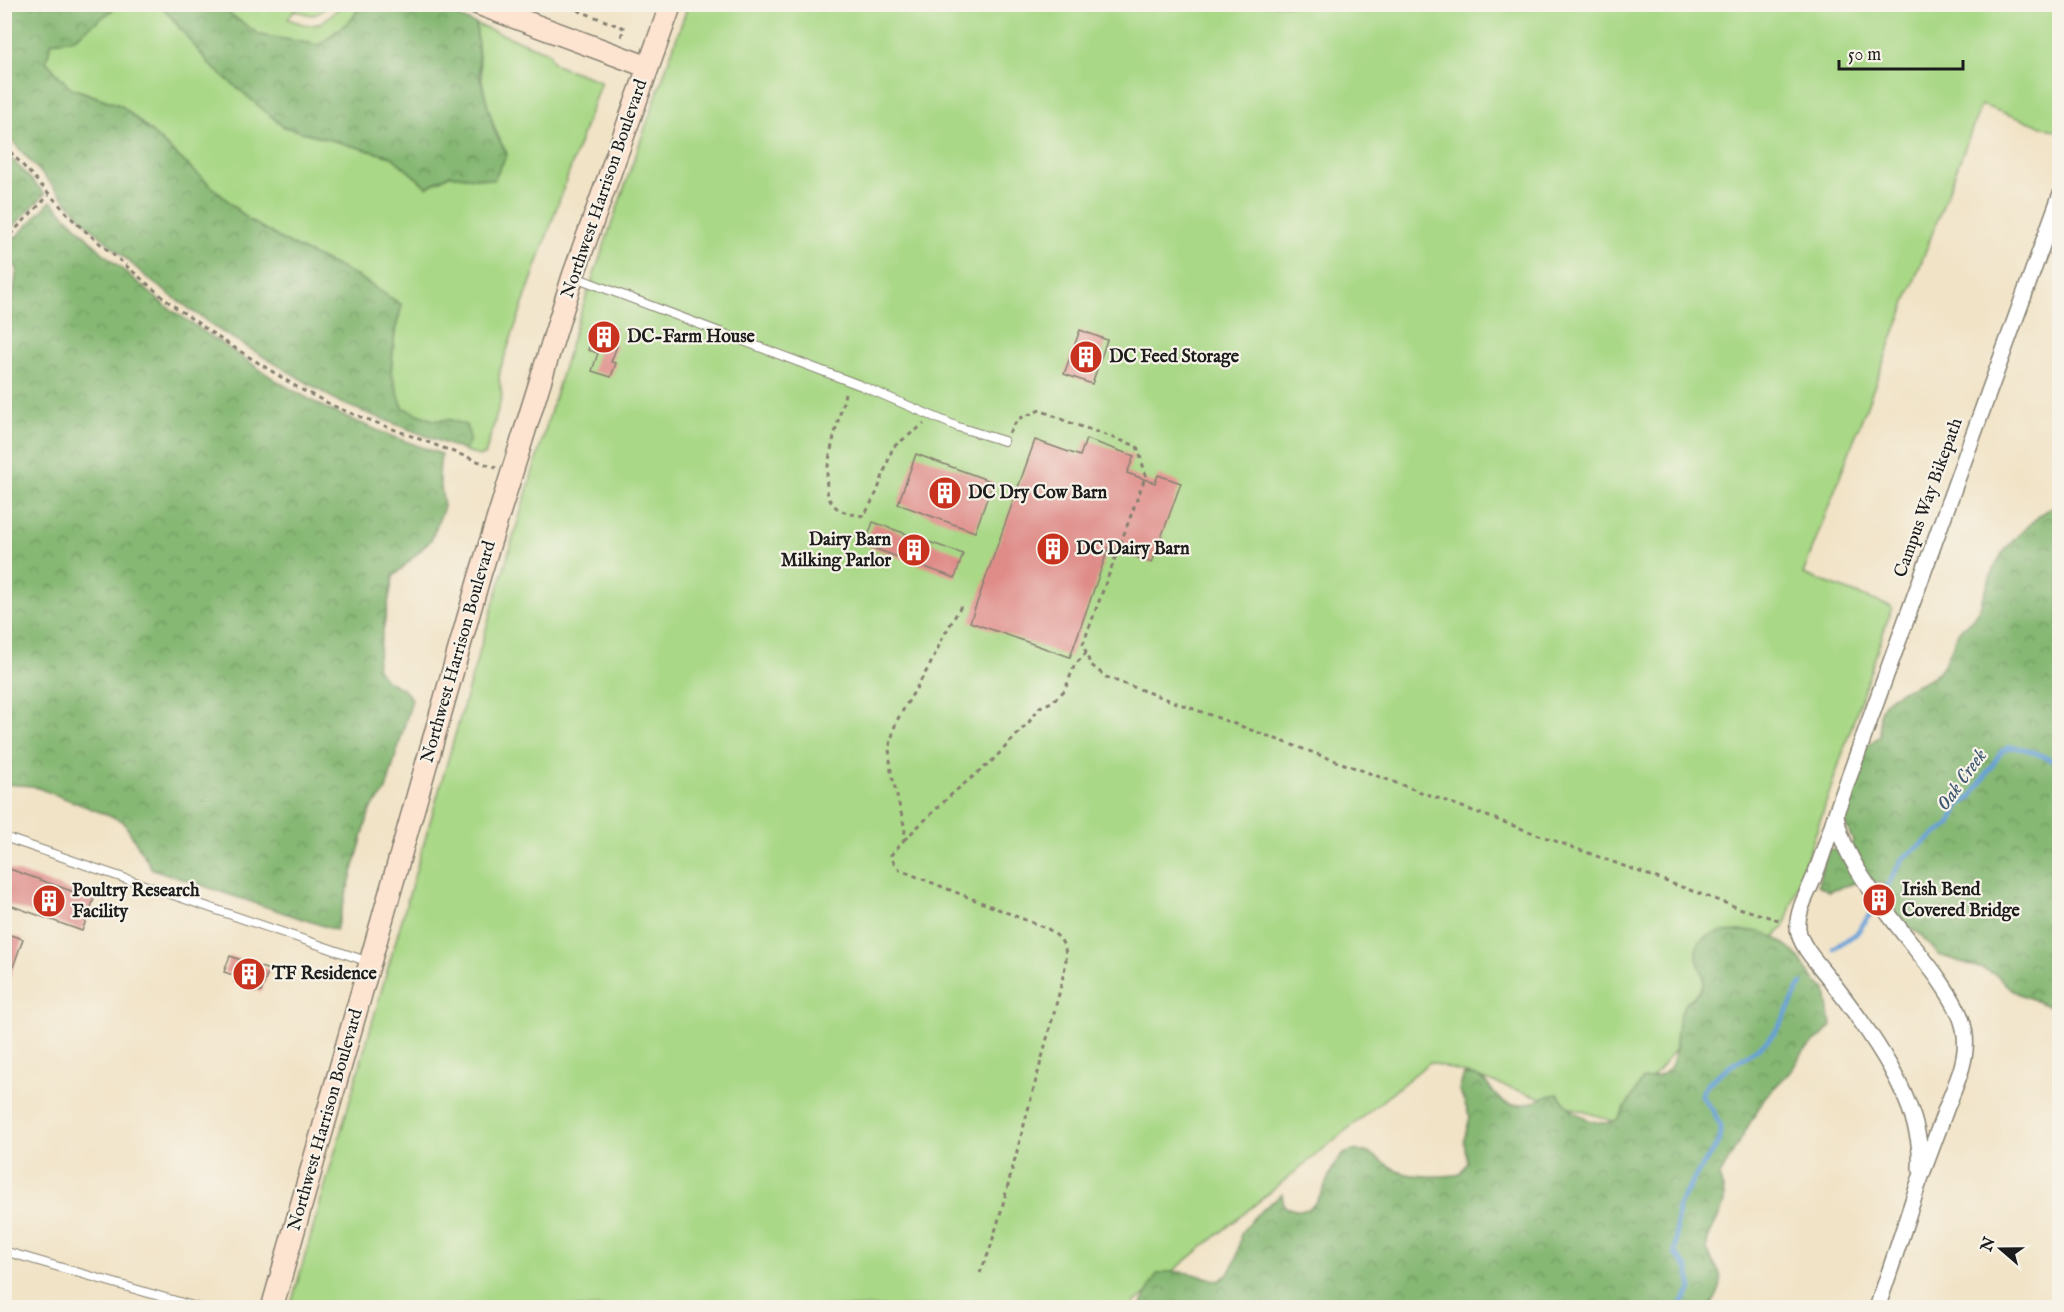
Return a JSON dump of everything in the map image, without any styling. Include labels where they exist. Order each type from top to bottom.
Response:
[{"type":"main road","points":[[478,4],[648,67]]},
{"type":"main road","name":"Northwest Harrison Boulevard","points":[[272,1308],[480,575],[573,276],[671,4]]},
{"type":"street","name":"Campus Way Bikepath","points":[[1798,919],[2060,196]]},
{"type":"street","points":[[1836,813],[1840,836],[1864,878],[1948,992],[1965,1033],[1965,1051],[1961,1071],[1919,1183],[1877,1308]]},
{"type":"street","points":[[1798,919],[1798,930],[1803,941],[1879,1048],[1904,1094],[1917,1125],[1922,1151],[1919,1183]]},
{"type":"lane","points":[[573,276],[845,380],[958,427],[1004,441]]},
{"type":"lane","points":[[4,837],[371,962]]},
{"type":"lane","points":[[4,1251],[200,1308]]},
{"type":"path","points":[[561,4],[624,28],[615,55]]},
{"type":"path","points":[[4,145],[76,223],[171,304],[257,363],[300,389],[340,409],[512,474]]},
{"type":"path","points":[[4,241],[49,195]]},
{"type":"path","points":[[845,380],[844,401],[826,481],[830,501],[844,513],[864,516],[877,492],[893,447],[914,430],[936,417]]},
{"type":"path","points":[[1004,441],[1018,419],[1040,410],[1137,446],[1146,475],[1083,644],[1090,664],[1106,677],[1738,908],[1778,921],[1798,919]]},
{"type":"path","points":[[903,840],[905,829],[891,771],[889,748],[896,722],[961,606]]},
{"type":"path","points":[[980,1273],[1000,1215],[1067,957],[1064,944],[1048,929],[900,870],[891,855],[927,816],[992,760],[1029,722],[1040,707],[1052,702],[1065,690],[1074,666],[1086,653]]},
{"type":"green space","points":[[4,5],[119,5],[73,39],[52,42],[46,61],[69,87],[122,106],[249,220],[284,241],[357,276],[402,305],[395,331],[391,372],[403,408],[433,420],[451,420],[466,425],[470,438],[465,451],[341,403],[219,330],[151,281],[89,226],[5,133]]},
{"type":"green space","points":[[119,5],[161,5],[211,66],[347,144],[392,157],[427,187],[449,175],[494,180],[507,154],[493,123],[484,91],[476,24],[549,53],[553,62],[558,66],[601,81],[500,370],[502,396],[485,455],[479,456],[465,451],[470,438],[451,420],[433,420],[403,408],[391,372],[395,331],[401,305],[357,276],[284,241],[249,220],[122,106],[69,87],[45,61],[52,42],[73,39]]},
{"type":"green space","points":[[161,5],[217,5],[260,35],[319,45],[352,19],[361,5],[432,5],[476,24],[480,77],[495,132],[507,154],[494,180],[449,175],[427,187],[392,157],[284,127],[211,66]]},
{"type":"green space","points":[[217,5],[329,5],[320,13],[313,15],[294,10],[288,19],[313,25],[321,23],[343,5],[361,5],[352,19],[319,45],[260,35]]},
{"type":"green space","points":[[688,5],[2059,5],[2059,132],[1981,105],[1803,574],[1892,607],[1784,927],[1689,1033],[1616,1122],[1430,1062],[1129,1307],[290,1308],[470,683],[576,326]]},
{"type":"green space","points":[[5,152],[45,194],[4,235]]},
{"type":"green space","points":[[51,201],[104,254],[166,306],[280,383],[325,408],[441,454],[439,474],[444,507],[431,540],[393,577],[376,667],[387,681],[403,689],[412,699],[386,790],[370,810],[336,930],[152,869],[123,821],[33,786],[5,784],[4,326],[9,323],[17,268],[5,257],[5,245]]},
{"type":"green space","points":[[2059,504],[2059,1011],[2013,991],[1996,975],[1986,970],[1939,955],[1920,934],[1894,918],[1894,902],[1887,887],[1879,883],[1862,882],[1828,891],[1818,885],[1826,849],[1849,851],[1853,841],[1844,818],[1844,811],[1854,787],[1852,770],[1862,749],[1880,736],[1881,709],[1893,696],[1937,673],[1943,666],[1961,628],[1977,612],[1994,568],[2002,554],[2033,521]]},
{"type":"green space","points":[[1753,931],[1770,936],[1791,949],[1810,976],[1826,989],[1831,1026],[1804,1051],[1791,1071],[1765,1097],[1719,1177],[1724,1199],[1709,1236],[1707,1251],[1720,1273],[1721,1283],[1710,1307],[1139,1307],[1157,1274],[1180,1272],[1219,1281],[1228,1274],[1237,1257],[1241,1233],[1255,1216],[1282,1194],[1284,1206],[1298,1210],[1308,1209],[1322,1193],[1338,1160],[1346,1153],[1360,1151],[1367,1153],[1405,1174],[1447,1176],[1460,1174],[1467,1163],[1464,1140],[1470,1117],[1459,1089],[1464,1075],[1482,1079],[1500,1099],[1509,1104],[1522,1105],[1558,1094],[1572,1110],[1590,1120],[1606,1123],[1618,1119],[1643,1079],[1658,1076],[1668,1070],[1673,1062],[1680,1016],[1687,1002],[1700,991],[1704,981],[1697,959],[1696,949],[1700,942],[1715,933]]},
{"type":"building","name":"DC-Farm House","points":[[598,323],[617,330],[612,344],[617,346],[611,362],[616,363],[611,377],[592,371],[598,353],[588,350]]},
{"type":"building","name":"DC Feed Storage","points":[[1080,330],[1107,340],[1092,384],[1064,374]]},
{"type":"building","name":"DC Dairy Barn","points":[[1086,439],[1134,456],[1127,473],[1155,483],[1158,475],[1181,483],[1152,563],[1109,547],[1070,657],[970,622],[1035,440],[1080,456]]},
{"type":"building","name":"DC Dry Cow Barn","points":[[916,454],[993,482],[975,532],[898,504]]},
{"type":"building","name":"Dairy Barn Milking Parlor","points":[[873,522],[963,554],[955,578],[865,545]]},
{"type":"building","name":"Poultry Research Facility","points":[[4,867],[94,899],[82,931],[4,903]]},
{"type":"building","points":[[4,933],[23,939],[6,987],[4,986]]},
{"type":"building","name":"TF Residence","points":[[230,956],[269,970],[261,992],[234,982],[236,976],[224,972]]},
{"type":"waterway","name":"Oak Creek","points":[[1834,948],[1856,934],[1874,909],[1903,858],[1950,824],[1959,805],[1971,797],[2001,752],[2010,747],[2025,749],[2060,763]]},
{"type":"waterway","name":"Oak Creek","points":[[1678,1308],[1692,1289],[1688,1269],[1675,1254],[1678,1207],[1720,1140],[1720,1125],[1701,1095],[1713,1079],[1769,1039],[1783,1019],[1802,983]]},
{"type":"place","name":"DC-Farm House","points":[[604,337]]},
{"type":"place","name":"DC Feed Storage","points":[[1086,357]]},
{"type":"place","name":"DC Dry Cow Barn","points":[[945,493]]},
{"type":"place","name":"DC Dairy Barn","points":[[1053,549]]},
{"type":"place","name":"Dairy Barn Milking Parlor","points":[[914,550]]},
{"type":"place","name":"Irish Bend Covered Bridge","points":[[1879,900]]},
{"type":"place","name":"Poultry Research Facility","points":[[49,901]]},
{"type":"place","name":"TF Residence","points":[[249,974]]}]
